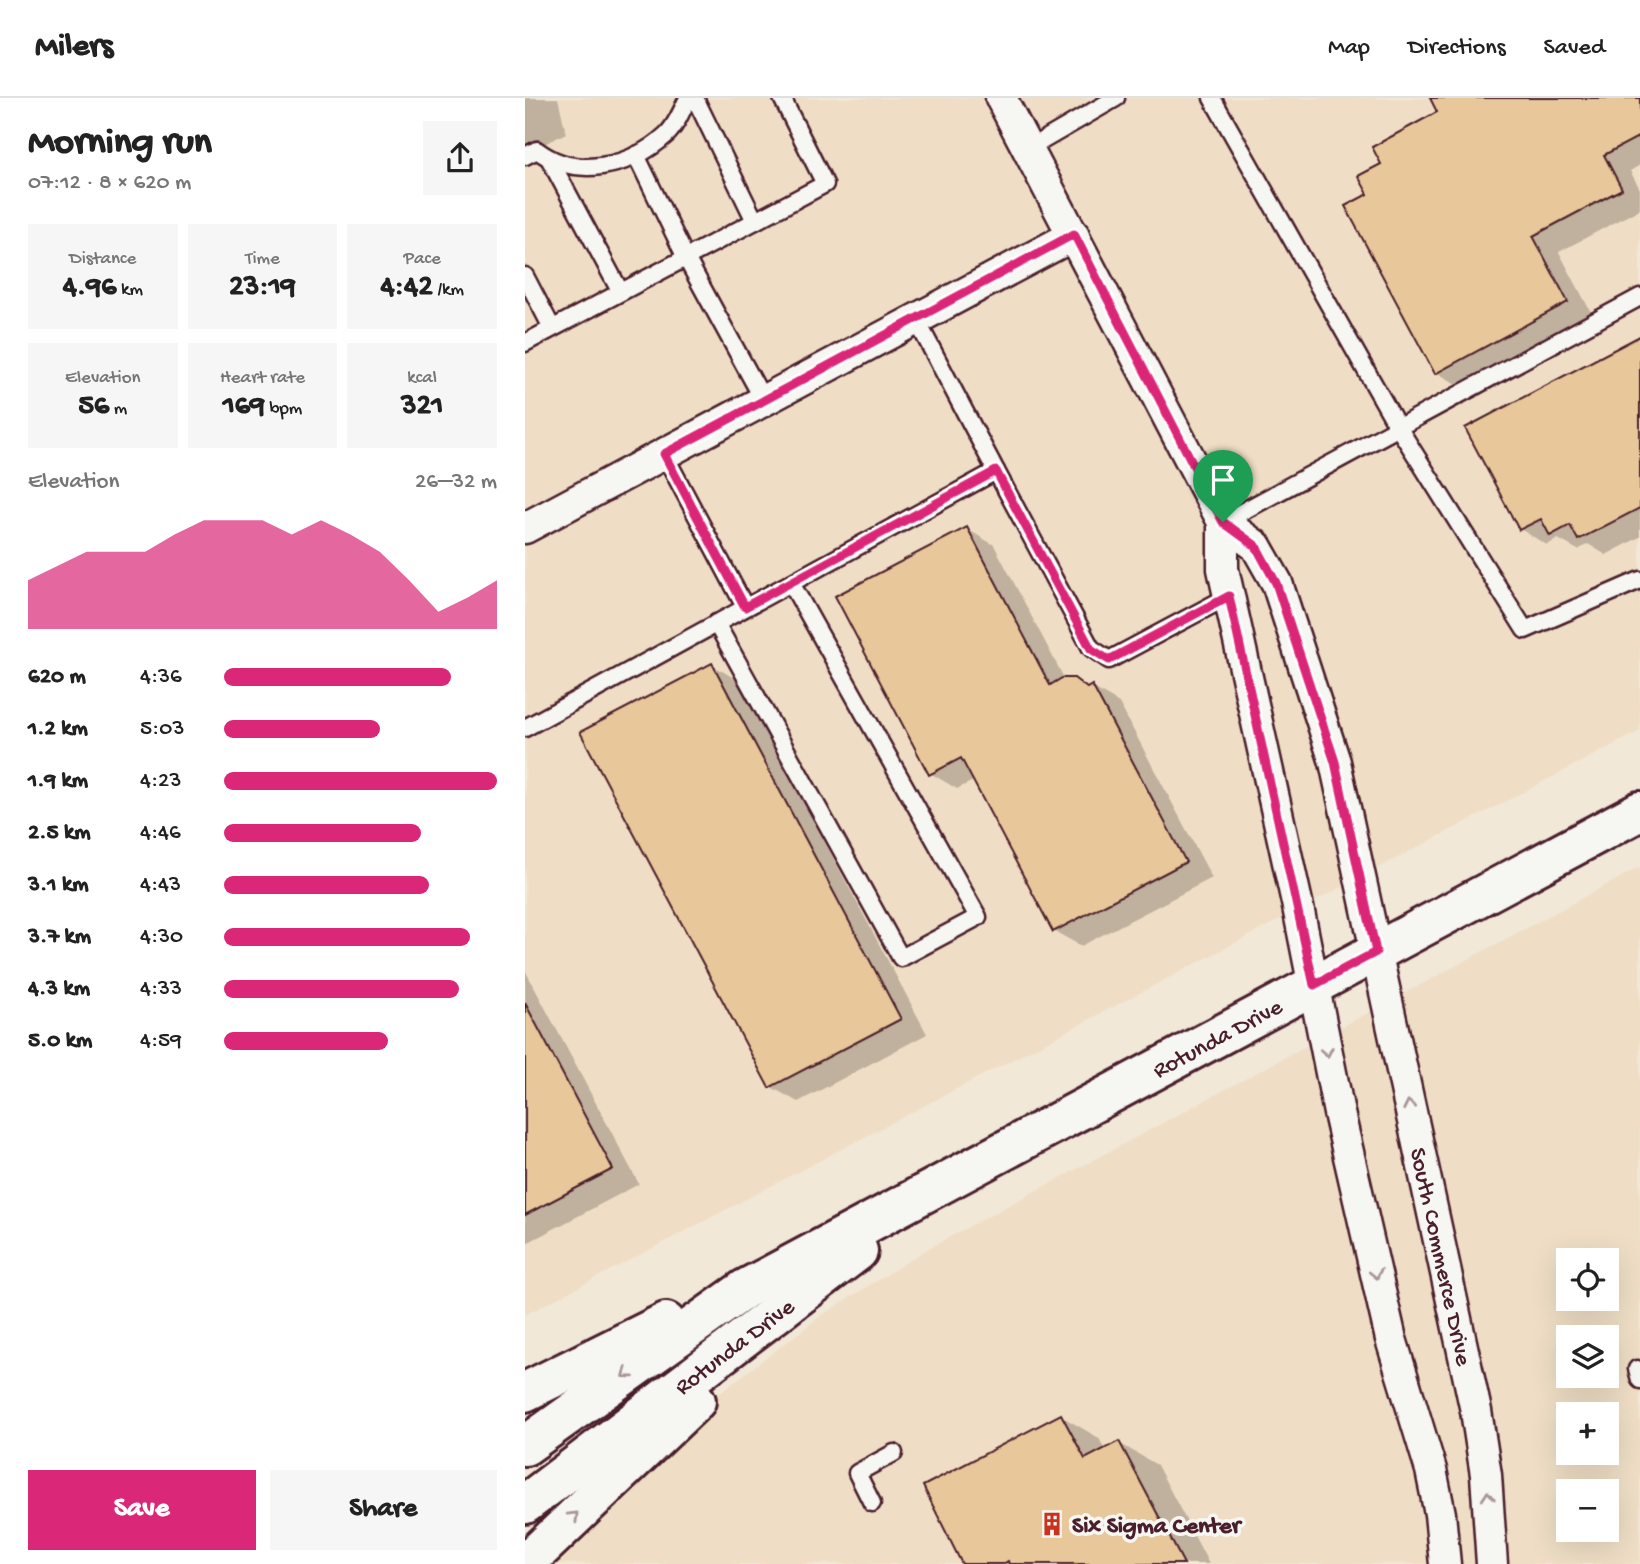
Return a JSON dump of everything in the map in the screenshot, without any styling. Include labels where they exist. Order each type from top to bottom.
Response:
[{"type":"main road","name":"Rotunda Drive","points":[[525,1446],[745,1289],[1640,811]]},
{"type":"main road","name":"Rotunda Drive","points":[[525,1504],[831,1270],[979,1164]]},
{"type":"main road","points":[[525,1392],[661,1325],[747,1270],[865,1208],[979,1164]]},
{"type":"main road","points":[[525,1564],[675,1418],[789,1326],[831,1270]]},
{"type":"street","points":[[1001,98],[1223,522],[1223,569],[1314,985],[1339,1114],[1391,1339],[1431,1470],[1440,1514],[1445,1564]]},
{"type":"street","points":[[525,528],[1074,234]]},
{"type":"street","name":"South Commerce Drive","points":[[1223,522],[1256,546],[1276,583],[1335,762],[1476,1411],[1486,1475],[1492,1564]]},
{"type":"lane","points":[[525,156],[537,150],[550,160],[570,167],[619,163],[668,134],[688,98]]},
{"type":"lane","points":[[695,98],[755,221]]},
{"type":"lane","points":[[525,343],[825,184],[782,98]]},
{"type":"lane","points":[[1028,149],[1116,98]]},
{"type":"lane","points":[[1212,98],[1398,427],[1525,630],[1640,580]]},
{"type":"lane","points":[[636,155],[685,256],[764,401]]},
{"type":"lane","points":[[550,160],[620,291]]},
{"type":"lane","points":[[525,276],[552,328]]},
{"type":"lane","points":[[1223,522],[1640,297]]},
{"type":"lane","points":[[916,319],[1091,649],[1109,660],[1229,596]]},
{"type":"lane","points":[[664,454],[745,607]]},
{"type":"lane","points":[[525,727],[996,471]]},
{"type":"lane","points":[[716,623],[901,958],[978,917],[791,583]]},
{"type":"lane","points":[[872,1503],[857,1473],[894,1453]]},
{"type":"shaded area","points":[[525,98],[1640,98],[1640,731],[525,1315]]},
{"type":"shaded area","points":[[1640,867],[1640,1564],[537,1564],[700,1408],[822,1315],[929,1248]]},
{"type":"building","points":[[1430,98],[1640,98],[1640,136],[1604,155],[1622,189],[1533,236],[1568,302],[1435,374],[1345,206],[1368,194],[1358,176],[1381,164],[1372,147],[1437,112]]},
{"type":"building","points":[[1640,336],[1640,508],[1578,540],[1570,525],[1550,536],[1541,519],[1519,530],[1465,428]]},
{"type":"building","points":[[967,527],[1050,685],[1062,678],[1074,678],[1087,688],[1092,685],[1186,862],[1053,932],[961,758],[929,775],[835,596]]},
{"type":"building","points":[[712,663],[901,1019],[769,1088],[580,732]]},
{"type":"building","points":[[525,1003],[613,1169],[525,1215]]},
{"type":"building","name":"Six Sigma Center","points":[[1061,1414],[1085,1459],[1119,1441],[1184,1564],[1009,1564],[1008,1561],[1003,1564],[962,1564],[923,1486]]},
{"type":"place","name":"Six Sigma Center","points":[[1052,1524]]},
{"type":"route","points":[[1074,234],[1223,522],[1256,546],[1276,583],[1335,762],[1376,952],[1314,985],[1229,596],[1109,660],[1091,649],[996,471],[745,607],[664,454],[1074,234]]}]
